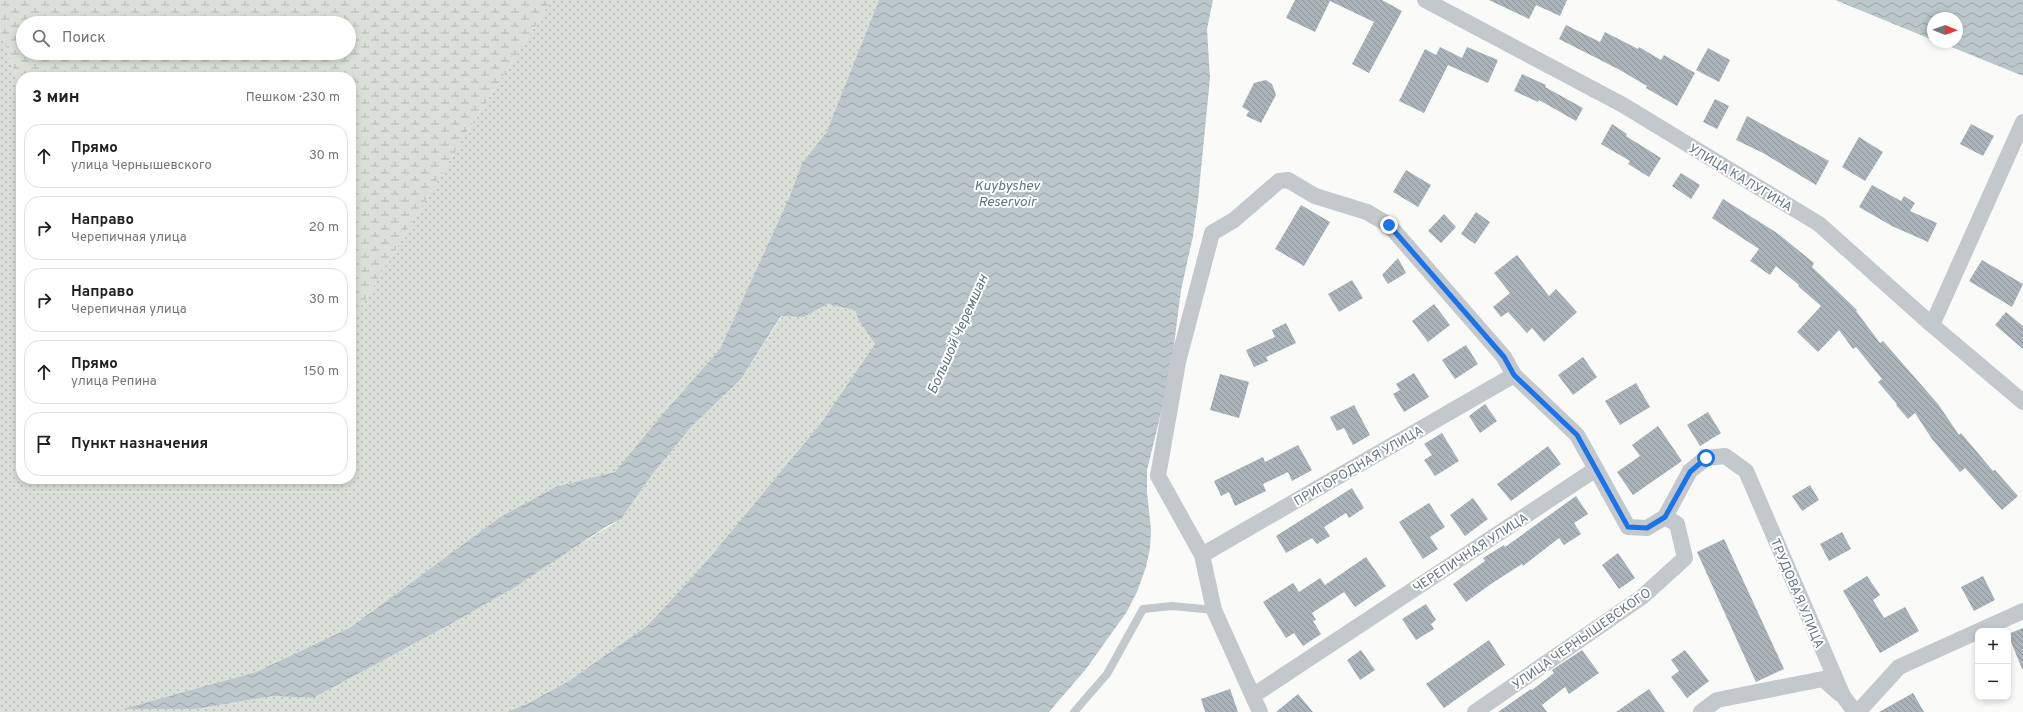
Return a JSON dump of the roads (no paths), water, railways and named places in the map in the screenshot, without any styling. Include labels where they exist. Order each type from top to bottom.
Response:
[{"type":"street","name":"УЛИЦА КАЛУГИНА","points":[[1425,0],[1623,105],[1819,224],[1932,325],[2023,402]]},
{"type":"street","points":[[1932,325],[2023,122]]},
{"type":"street","points":[[1260,712],[1254,695],[1214,610],[1202,555],[1158,476],[1178,362],[1212,233],[1234,220],[1279,181],[1288,180],[1315,196],[1367,212],[1389,225],[1504,357],[1514,375],[1577,435],[1628,527],[1647,528],[1665,517]]},
{"type":"street","name":"ПРИГОРОДНАЯ УЛИЦА","points":[[1202,555],[1514,375]]},
{"type":"street","name":"ТРУДОВАЯ УЛИЦА","points":[[1665,517],[1690,472],[1706,458],[1725,456],[1746,471],[1843,696],[1857,712]]},
{"type":"street","name":"ЧЕРЕПИЧНАЯ УЛИЦА","points":[[1254,695],[1596,468]]},
{"type":"street","name":"УЛИЦА ЧЕРНЫШЕВСКОГО","points":[[1475,712],[1642,597],[1685,558],[1677,524],[1665,517]]},
{"type":"street","points":[[1857,712],[1899,667],[2023,610]]},
{"type":"street","points":[[1701,712],[1717,700],[1823,679],[1843,696]]},
{"type":"lane","points":[[1074,712],[1107,674],[1143,610],[1172,606],[1214,610]]},
{"type":"water","name":"Kuybyshev Reservoir","points":[[879,0],[1213,0],[1207,29],[1210,78],[1193,236],[1181,290],[1170,376],[1147,470],[1147,492],[1151,530],[1150,548],[1146,567],[1137,592],[1126,613],[1086,669],[1049,712],[507,712],[527,704],[569,681],[648,625],[706,562],[821,423],[875,344],[859,321],[855,310],[828,304],[804,317],[781,316],[741,379],[692,426],[651,476],[621,519],[607,526],[515,587],[447,626],[313,698],[273,696],[196,709],[123,709],[256,672],[351,627],[500,517],[555,487],[615,472],[660,417],[720,349],[789,198],[802,163],[826,133]]},
{"type":"water","points":[[1835,0],[2023,0],[2023,76],[1954,48],[1963,48],[1963,12],[1927,12],[1927,38]]},
{"type":"water label","name":"Большой Черемшан","points":[[957,334]]}]
